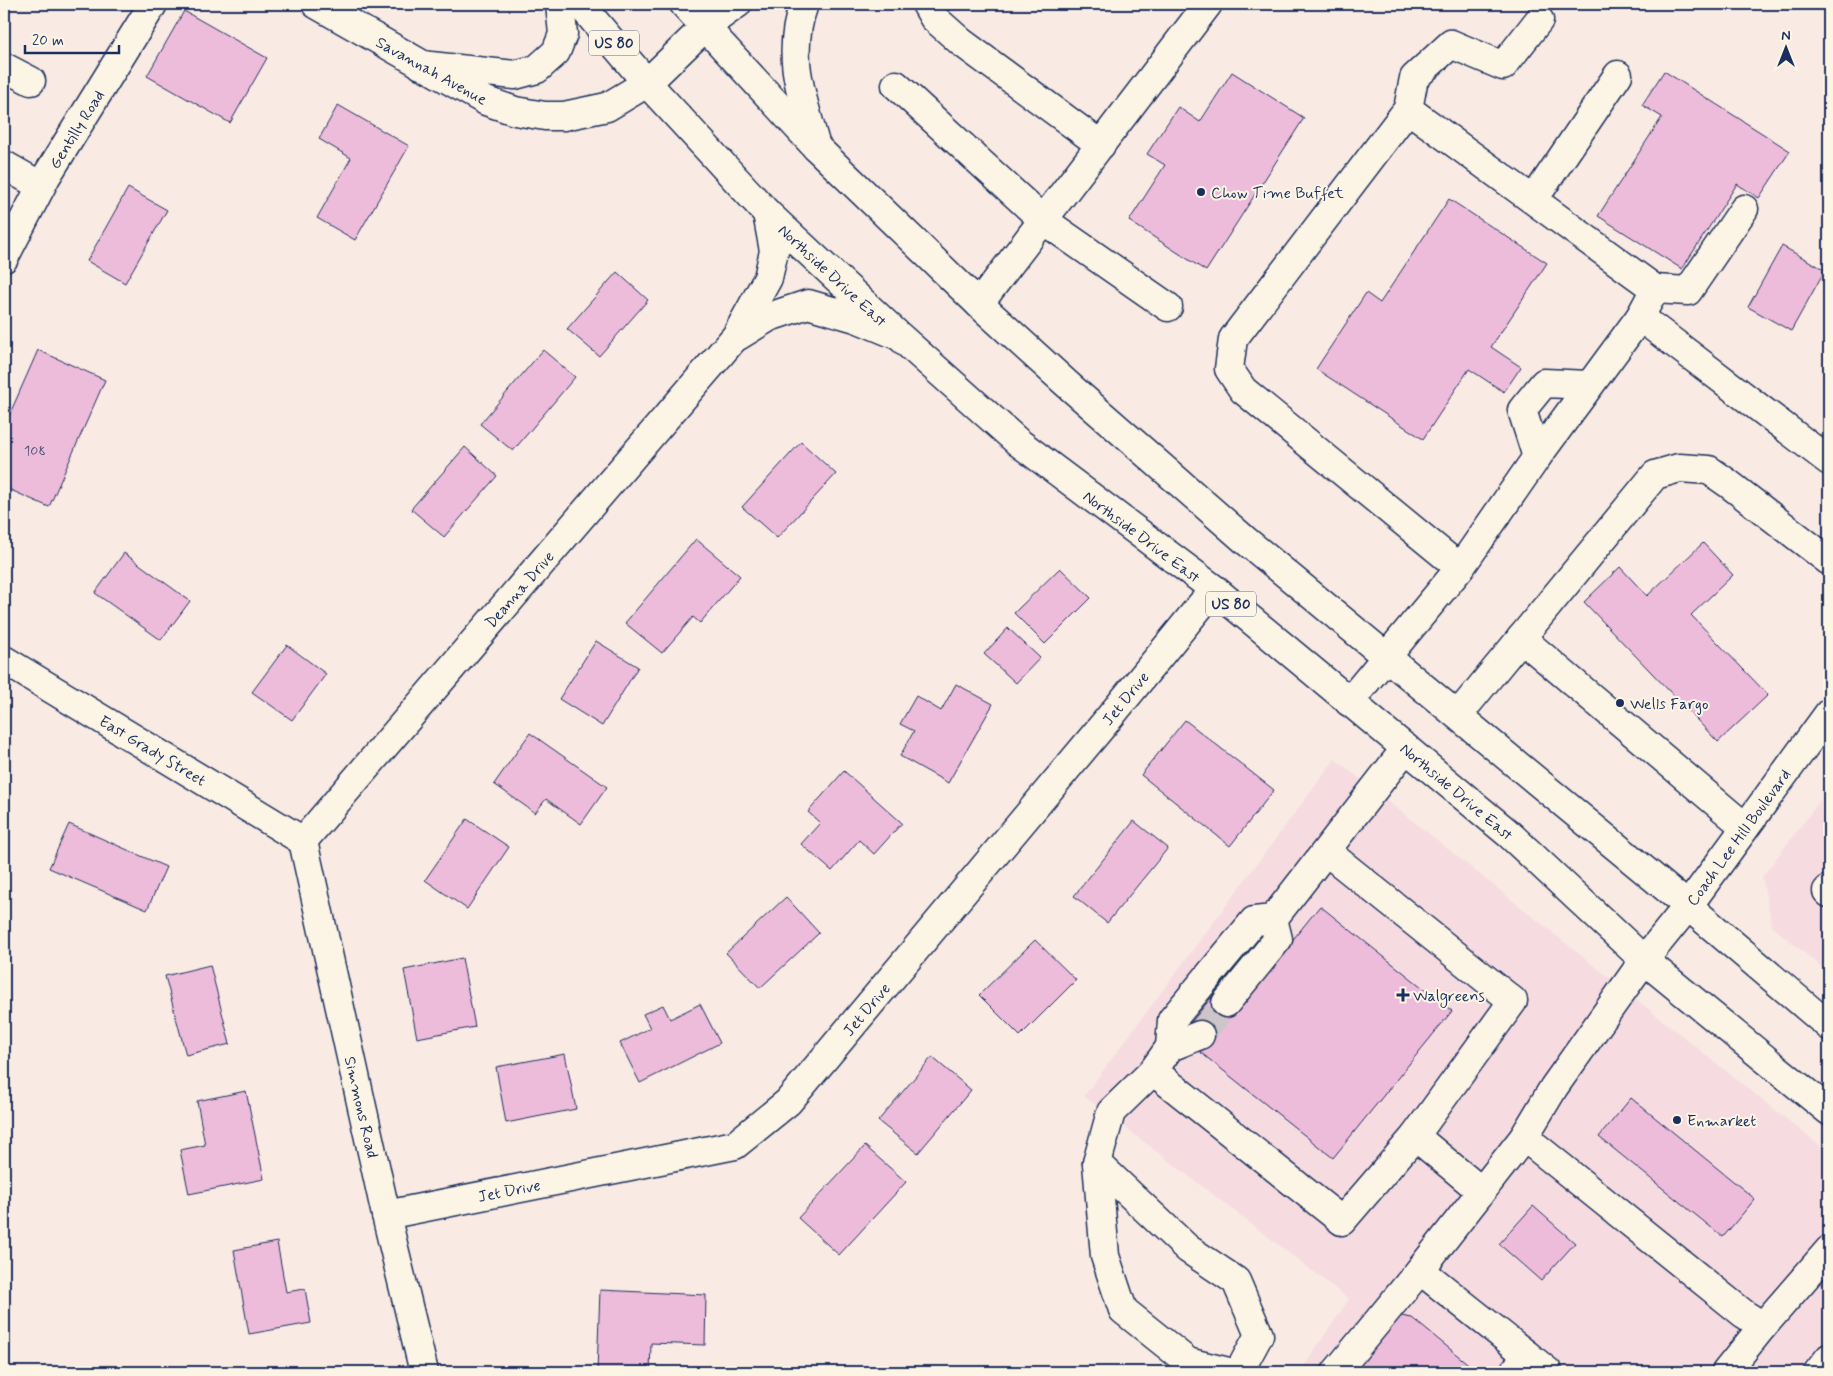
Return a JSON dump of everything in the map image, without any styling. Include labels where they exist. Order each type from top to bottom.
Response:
[{"type":"street","name":"Gentilly Road","points":[[4,258],[41,186],[153,4]]},
{"type":"street","name":"Savannah Avenue","points":[[316,4],[486,102],[515,111],[544,116],[564,116],[607,107],[648,83],[705,27],[737,4]]},
{"type":"street","points":[[421,65],[516,75],[538,69],[556,52],[562,34],[560,4]]},
{"type":"street","name":"Northside Drive East","points":[[580,4],[648,83],[767,213],[898,335],[1018,442],[1214,589],[1509,834],[1644,960],[1829,1111]]},
{"type":"street","points":[[684,4],[816,147],[979,304],[1068,385],[1238,533],[1688,906],[1829,1026]]},
{"type":"street","points":[[804,4],[798,20],[795,54],[797,80],[816,147]]},
{"type":"street","points":[[926,4],[934,18],[961,42],[1100,144]]},
{"type":"street","points":[[979,304],[1208,4]]},
{"type":"street","points":[[1460,568],[1243,390],[1229,369],[1233,338],[1408,109],[1414,78],[1451,44],[1504,66],[1539,20]]},
{"type":"street","points":[[4,66],[31,81]]},
{"type":"street","points":[[1534,199],[1618,75]]},
{"type":"street","points":[[896,85],[1043,220],[1168,307]]},
{"type":"street","points":[[1408,109],[1655,289],[1688,291],[1744,209]]},
{"type":"street","points":[[4,165],[41,186]]},
{"type":"street","name":"Deanna Drive","points":[[303,841],[736,336],[768,278],[774,251],[767,213]]},
{"type":"street","points":[[1350,702],[1460,568],[1537,457],[1640,317],[1655,289]]},
{"type":"street","name":"Deanna Drive","points":[[736,336],[769,317],[808,304],[856,318],[898,335]]},
{"type":"street","points":[[1640,317],[1829,461]]},
{"type":"street","points":[[1537,457],[1522,410],[1544,383],[1589,385]]},
{"type":"street","points":[[1458,715],[1655,476],[1679,468],[1709,470],[1829,561]]},
{"type":"street","name":"Jet Drive","points":[[386,1215],[735,1145],[788,1102],[1109,718],[1214,589]]},
{"type":"street","points":[[1521,638],[1745,827]]},
{"type":"street","name":"East Grady Street","points":[[4,660],[303,841]]},
{"type":"street","name":"Coach Lee Hill Boulevard","points":[[1336,1372],[1420,1270],[1524,1137],[1554,1086],[1644,960],[1688,906],[1829,713]]},
{"type":"street","points":[[1229,1372],[1188,1362],[1122,1310],[1105,1256],[1098,1163],[1111,1112],[1153,1072],[1170,1047],[1172,1020],[1254,921],[1273,919],[1328,852],[1406,748]]},
{"type":"street","name":"Simmons Road","points":[[303,841],[386,1215],[424,1372]]},
{"type":"street","points":[[1153,1072],[1342,1221],[1415,1136],[1513,1002],[1328,852]]},
{"type":"street","points":[[1829,889],[1827,892],[1829,893]]},
{"type":"street","points":[[1226,1002],[1278,939],[1273,919]]},
{"type":"street","points":[[1170,1047],[1200,1035]]},
{"type":"street","points":[[1415,1136],[1481,1191]]},
{"type":"street","points":[[1524,1137],[1744,1314],[1763,1326]]},
{"type":"street","points":[[1098,1163],[1188,1249],[1236,1281],[1259,1335],[1239,1372]]},
{"type":"street","points":[[1726,1372],[1829,1250]]},
{"type":"street","points":[[1420,1270],[1521,1364],[1548,1372]]},
{"type":"street","points":[[1818,1372],[1829,1358]]},
{"type":"shaded area","points":[[1335,759],[1829,1153],[1829,1372],[1300,1372],[1349,1299],[1084,1096]]},
{"type":"shaded area","points":[[1829,789],[1829,973],[1772,926],[1762,877]]},
{"type":"building","points":[[184,11],[267,58],[230,123],[147,76]]},
{"type":"building","points":[[1664,71],[1790,151],[1759,198],[1737,184],[1682,269],[1598,216],[1662,117],[1642,105]]},
{"type":"building","points":[[1232,72],[1304,118],[1206,271],[1129,221],[1165,165],[1147,154],[1178,107],[1200,122]]},
{"type":"building","points":[[338,105],[409,146],[355,240],[317,218],[351,158],[319,139]]},
{"type":"building","points":[[128,188],[167,210],[125,283],[87,261]]},
{"type":"building","points":[[1449,199],[1547,263],[1491,347],[1521,367],[1504,392],[1469,369],[1423,439],[1316,369],[1366,293],[1380,303]]},
{"type":"building","points":[[1782,246],[1825,270],[1791,331],[1748,307]]},
{"type":"building","points":[[617,272],[648,300],[599,356],[567,329]]},
{"type":"building","points":[[38,350],[105,380],[49,507],[4,487],[4,427]]},
{"type":"building","points":[[543,350],[575,377],[513,451],[480,424]]},
{"type":"building","points":[[801,442],[836,474],[777,538],[742,507]]},
{"type":"building","points":[[465,447],[497,476],[444,537],[411,509]]},
{"type":"building","points":[[696,539],[740,576],[700,623],[693,617],[662,653],[625,623]]},
{"type":"building","points":[[1703,543],[1733,575],[1691,615],[1768,695],[1718,742],[1584,602],[1620,567],[1647,596]]},
{"type":"building","points":[[124,553],[190,601],[161,640],[95,593]]},
{"type":"building","points":[[1060,568],[1091,598],[1045,644],[1014,613]]},
{"type":"building","points":[[1008,628],[1040,658],[1016,683],[984,654]]},
{"type":"building","points":[[596,641],[638,667],[602,726],[559,699]]},
{"type":"building","points":[[287,645],[326,674],[292,720],[252,692]]},
{"type":"building","points":[[956,684],[993,704],[948,783],[900,756],[914,731],[900,724],[916,696],[941,711]]},
{"type":"building","points":[[1185,720],[1274,790],[1230,846],[1141,775]]},
{"type":"building","points":[[530,733],[607,787],[581,824],[546,799],[535,813],[494,784]]},
{"type":"building","points":[[844,771],[902,823],[874,854],[859,840],[832,871],[801,844],[820,823],[808,812]]},
{"type":"building","points":[[467,819],[509,847],[467,909],[425,880]]},
{"type":"building","points":[[1134,821],[1168,848],[1107,923],[1074,896]]},
{"type":"building","points":[[69,824],[166,867],[147,910],[49,868]]},
{"type":"building","points":[[786,897],[819,933],[760,988],[726,953]]},
{"type":"building","points":[[1320,906],[1452,1011],[1333,1158],[1200,1052],[1209,1041],[1189,1025],[1215,993],[1236,1010]]},
{"type":"building","points":[[1035,940],[1076,980],[1020,1036],[979,995]]},
{"type":"building","points":[[462,958],[475,1027],[417,1038],[404,970]]},
{"type":"building","points":[[210,965],[230,1044],[186,1055],[165,976]]},
{"type":"building","points":[[700,1004],[720,1043],[640,1083],[620,1043],[650,1028],[643,1014],[663,1005],[670,1019]]},
{"type":"building","points":[[565,1054],[576,1109],[506,1123],[496,1067]]},
{"type":"building","points":[[932,1057],[971,1090],[918,1153],[878,1121]]},
{"type":"building","points":[[246,1091],[264,1179],[189,1194],[180,1150],[205,1145],[197,1101]]},
{"type":"building","points":[[1631,1098],[1755,1199],[1723,1237],[1599,1137]]},
{"type":"building","points":[[865,1146],[906,1182],[839,1255],[798,1218]]},
{"type":"building","points":[[1533,1206],[1575,1243],[1541,1281],[1499,1244]]},
{"type":"building","points":[[277,1242],[286,1292],[305,1289],[311,1323],[249,1334],[234,1250]]},
{"type":"building","points":[[600,1290],[706,1295],[705,1345],[651,1343],[650,1372],[597,1372]]},
{"type":"building","points":[[1401,1316],[1412,1318],[1478,1372],[1354,1372]]},
{"type":"tunnel","points":[[1200,1035],[1226,1003]]},
{"type":"place","name":"Chow Time Buffet","points":[[1201,192]]},
{"type":"place","name":"Wells Fargo","points":[[1620,703]]},
{"type":"place","name":"Walgreens","points":[[1403,995]]},
{"type":"place","name":"Enmarket","points":[[1677,1120]]}]
